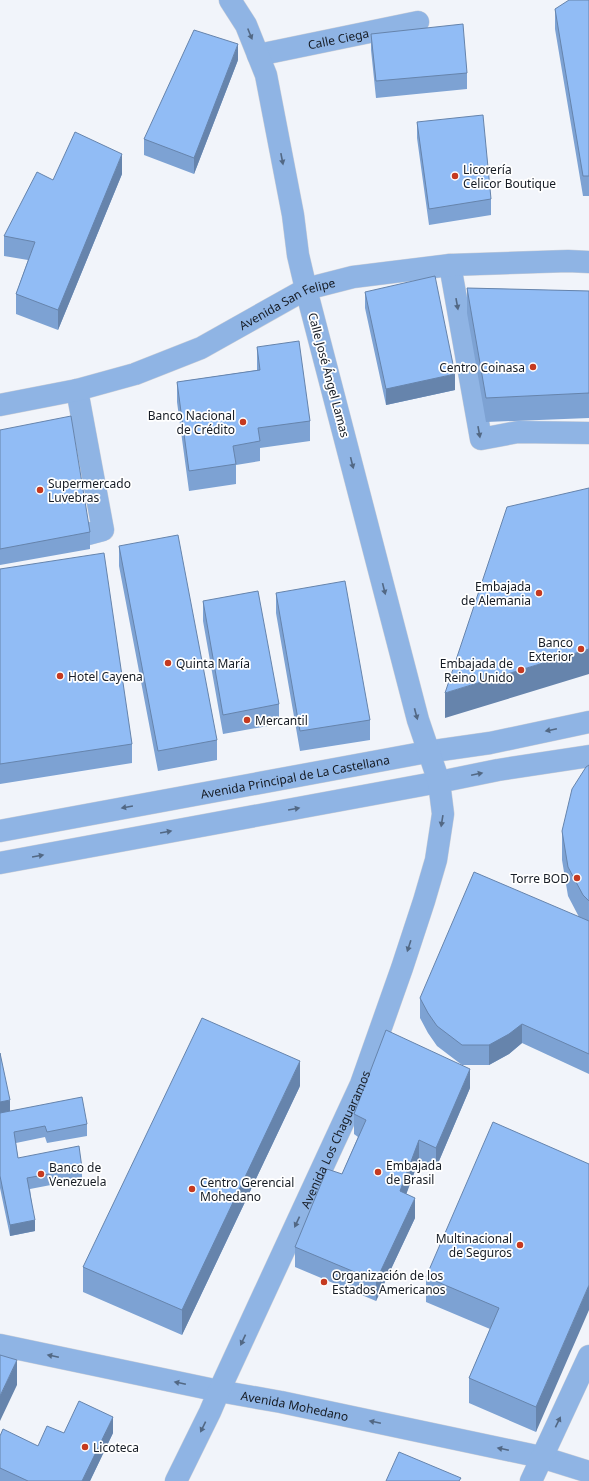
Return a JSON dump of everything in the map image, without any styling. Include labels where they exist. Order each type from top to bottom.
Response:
[{"type":"street","name":"Calle José Ángel Lamas","points":[[230,0],[246,25],[266,75],[293,215],[298,255],[306,290],[418,720],[427,752],[438,782]]},
{"type":"street","name":"Calle Ciega","points":[[258,55],[418,22]]},
{"type":"street","name":"Avenida San Felipe","points":[[0,405],[77,390],[135,374],[201,348],[306,290],[353,277],[450,265],[568,261],[589,262]]},
{"type":"street","points":[[450,265],[481,439],[518,432],[589,433]]},
{"type":"street","points":[[77,390],[103,530],[88,534]]},
{"type":"street","name":"Avenida Principal de La Castellana","points":[[0,831],[427,752],[490,743],[589,722]]},
{"type":"street","points":[[0,863],[498,770],[589,756]]},
{"type":"street","name":"Avenida Los Chaguaramos","points":[[176,1481],[210,1412],[361,1084],[402,968],[436,860],[443,814],[438,782]]},
{"type":"street","name":"Avenida Mohedano","points":[[0,1345],[541,1457],[589,1472]]},
{"type":"street","points":[[531,1481],[589,1356]]},
{"type":"building","points":[[569,0],[589,0],[589,176],[583,176],[555,9]]},
{"type":"building","points":[[463,24],[467,73],[376,81],[371,34]]},
{"type":"building","points":[[194,30],[238,44],[194,158],[144,139]]},
{"type":"building","name":"Licorería Celicor Boutique","points":[[483,115],[491,199],[429,209],[417,122]]},
{"type":"building","points":[[75,132],[122,154],[58,310],[16,294],[35,242],[4,236],[37,172],[53,180]]},
{"type":"building","points":[[435,276],[455,374],[386,389],[365,292]]},
{"type":"building","name":"Centro Coinasa","points":[[467,288],[589,291],[589,393],[486,398]]},
{"type":"building","name":"Banco Nacional de Crédito","points":[[299,341],[310,421],[258,428],[260,441],[233,446],[236,464],[189,471],[177,382],[260,370],[257,347]]},
{"type":"building","name":"Supermercado Luvebras","points":[[71,416],[90,532],[0,549],[0,430]]},
{"type":"building","points":[[589,488],[589,649],[445,693],[507,507]]},
{"type":"building","name":"Quinta María","points":[[178,535],[217,740],[158,751],[119,546]]},
{"type":"building","name":"Hotel Cayena","points":[[104,553],[132,744],[0,764],[0,569]]},
{"type":"building","points":[[345,581],[370,720],[300,731],[276,593]]},
{"type":"building","points":[[258,591],[279,704],[223,715],[203,601]]},
{"type":"building","name":"Torre BOD","points":[[589,765],[589,901],[583,895],[568,867],[562,831],[572,789],[586,767]]},
{"type":"building","points":[[474,872],[589,921],[589,1054],[522,1024],[509,1034],[489,1045],[462,1045],[437,1026],[428,1013],[420,998]]},
{"type":"building","name":"Centro Gerencial Mohedano","points":[[202,1018],[300,1061],[182,1310],[83,1267]]},
{"type":"building","points":[[386,1030],[470,1069],[436,1148],[419,1140],[400,1191],[415,1198],[376,1281],[295,1247],[327,1169],[342,1174],[366,1120],[354,1114]]},
{"type":"building","points":[[0,1053],[10,1100],[0,1102]]},
{"type":"building","name":"Banco de Venezuela","points":[[82,1097],[87,1124],[47,1132],[45,1126],[14,1132],[18,1158],[79,1146],[82,1168],[27,1178],[35,1220],[10,1225],[0,1176],[0,1113]]},
{"type":"building","name":"Multinacional de Seguros","points":[[493,1122],[589,1164],[589,1285],[536,1407],[469,1378],[499,1308],[426,1277]]},
{"type":"building","points":[[0,1355],[17,1360],[0,1396]]},
{"type":"building","name":"Licoteca","points":[[79,1401],[113,1417],[82,1481],[28,1481],[0,1468],[0,1436],[3,1429],[38,1446],[47,1426],[64,1433]]},
{"type":"building","points":[[399,1452],[461,1478],[459,1481],[386,1481]]},
{"type":"place","name":"Licorería Celicor Boutique","points":[[455,176]]},
{"type":"place","name":"Centro Coinasa","points":[[533,367]]},
{"type":"place","name":"Banco Nacional de Crédito","points":[[243,422]]},
{"type":"place","name":"Supermercado Luvebras","points":[[40,490]]},
{"type":"place","name":"Embajada de Alemania","points":[[539,593]]},
{"type":"place","name":"Banco Exterior","points":[[581,649]]},
{"type":"place","name":"Quinta María","points":[[168,663]]},
{"type":"place","name":"Embajada de Reino Unido","points":[[521,670]]},
{"type":"place","name":"Hotel Cayena","points":[[60,676]]},
{"type":"place","name":"Mercantil","points":[[247,720]]},
{"type":"place","name":"Torre BOD","points":[[577,878]]},
{"type":"place","name":"Embajada de Brasil","points":[[378,1172]]},
{"type":"place","name":"Banco de Venezuela","points":[[41,1174]]},
{"type":"place","name":"Centro Gerencial Mohedano","points":[[192,1189]]},
{"type":"place","name":"Multinacional de Seguros","points":[[520,1245]]},
{"type":"place","name":"Organización de los Estados Americanos","points":[[324,1282]]},
{"type":"place","name":"Licoteca","points":[[85,1447]]}]
